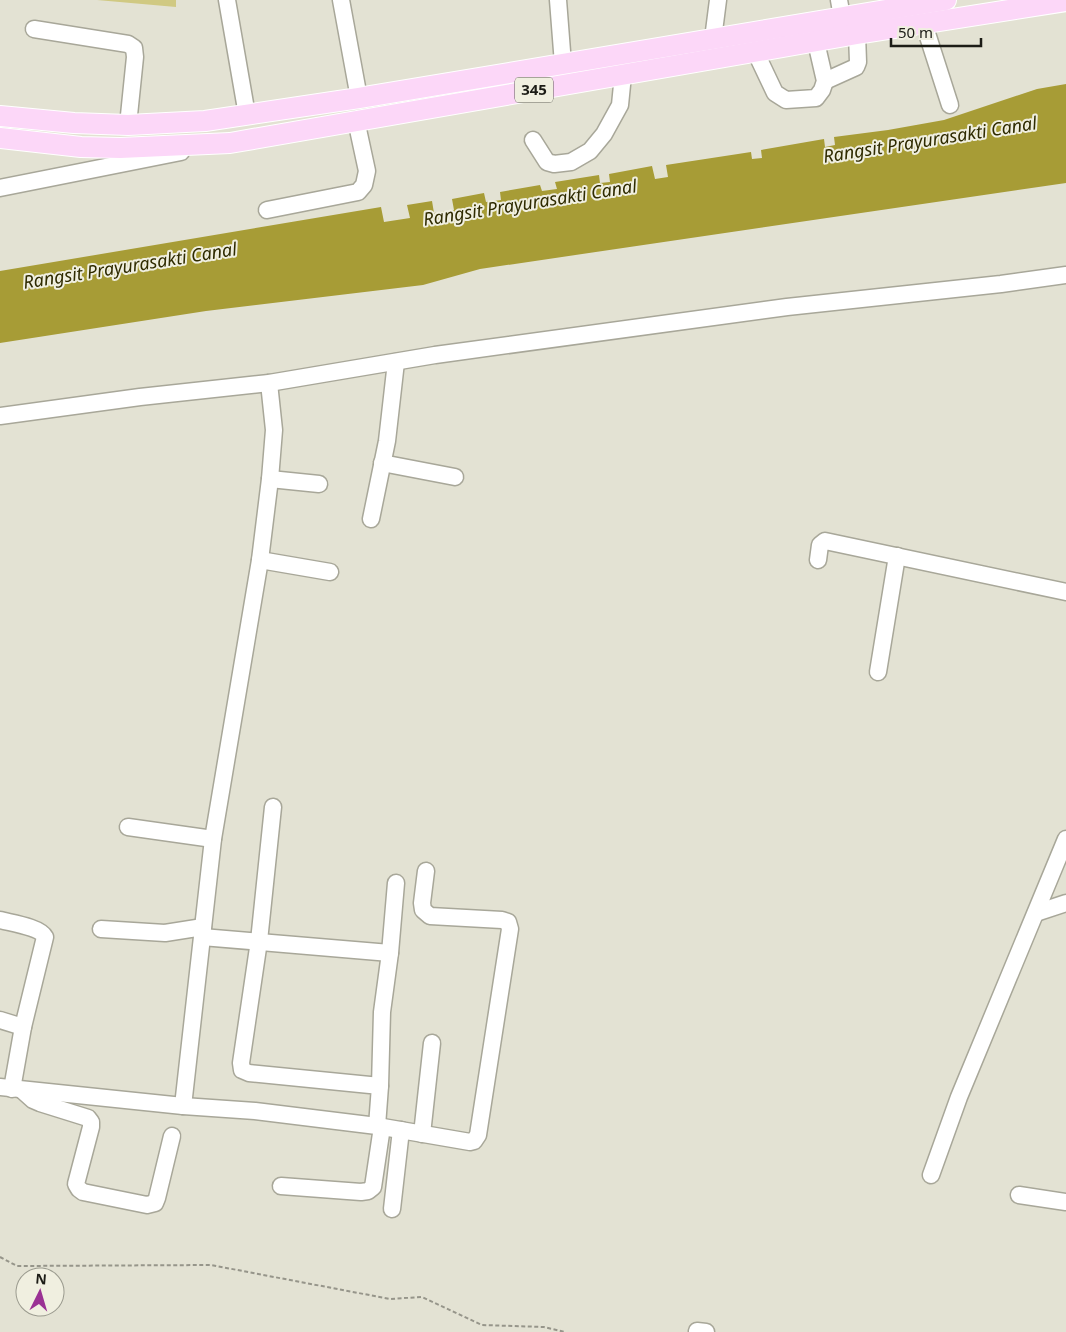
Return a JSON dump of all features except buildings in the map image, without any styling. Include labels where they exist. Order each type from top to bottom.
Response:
[{"type":"main road","name":"345","points":[[0,116],[74,123],[128,125],[206,121],[359,98],[712,39],[841,8],[946,0]]},
{"type":"main road","name":"345","points":[[0,138],[120,148],[230,143],[857,34],[1066,1]]},
{"type":"street","points":[[227,0],[248,115]]},
{"type":"street","points":[[342,0],[359,98]]},
{"type":"street","points":[[558,0],[563,64]]},
{"type":"street","points":[[712,39],[718,0]]},
{"type":"street","points":[[924,24],[950,106]]},
{"type":"street","points":[[34,29],[128,44],[134,48],[135,57],[128,125]]},
{"type":"street","points":[[825,81],[856,67],[858,62],[857,34]]},
{"type":"street","points":[[756,53],[775,93],[786,100],[816,98],[822,90],[825,81],[816,42]]},
{"type":"street","points":[[533,140],[547,162],[554,164],[570,162],[590,151],[604,134],[620,105],[623,76]]},
{"type":"street","points":[[267,210],[358,192],[364,184],[367,171],[356,120]]},
{"type":"street","points":[[0,188],[230,143]]},
{"type":"street","points":[[0,416],[269,382],[481,349],[786,307],[1001,284],[1066,275]]},
{"type":"street","points":[[371,519],[382,463],[396,362]]},
{"type":"street","points":[[182,1106],[213,839],[260,560],[270,479],[274,430],[269,382]]},
{"type":"street","points":[[382,463],[455,477]]},
{"type":"street","points":[[270,479],[319,484]]},
{"type":"street","points":[[818,560],[820,545],[825,541],[1066,592]]},
{"type":"street","points":[[878,672],[897,556]]},
{"type":"street","points":[[260,560],[330,572]]},
{"type":"street","points":[[273,807],[259,941],[241,1063],[242,1070],[250,1073],[380,1086]]},
{"type":"street","points":[[128,828],[213,839]]},
{"type":"street","points":[[931,1175],[959,1097],[1066,839]]},
{"type":"street","points":[[11,1089],[182,1106],[254,1111],[379,1126],[470,1142],[476,1139],[510,929],[508,922],[502,920],[430,916],[423,910],[422,903],[426,871]]},
{"type":"street","points":[[281,1186],[361,1192],[368,1191],[373,1187],[379,1126],[382,1012],[390,953],[396,883]]},
{"type":"street","points":[[1036,913],[1066,903]]},
{"type":"street","points":[[0,920],[36,930],[43,933],[45,937],[23,1027],[11,1089]]},
{"type":"street","points":[[101,929],[202,932],[259,941],[390,953]]},
{"type":"street","points":[[0,1020],[23,1027]]},
{"type":"street","points":[[422,1134],[432,1043]]},
{"type":"street","points":[[11,1089],[32,1100],[88,1118],[91,1122],[92,1127],[76,1184],[78,1189],[83,1192],[147,1205],[155,1203],[158,1198],[172,1136]]},
{"type":"street","points":[[392,1209],[400,1130]]},
{"type":"street","points":[[1018,1196],[1066,1202]]},
{"type":"path","points":[[0,1257],[17,1266],[211,1264],[390,1299],[422,1297],[482,1325],[544,1327],[566,1332]]},
{"type":"shaded area","points":[[97,0],[176,0],[176,7]]},
{"type":"water","name":"Rangsit Prayurasakti Canal","points":[[1066,84],[1066,183],[480,269],[423,285],[206,311],[0,343],[0,271],[381,207],[384,222],[410,218],[407,205],[432,201],[434,213],[454,210],[452,199],[484,193],[486,202],[501,200],[500,192],[540,185],[542,191],[557,189],[555,182],[599,175],[600,183],[610,182],[609,174],[652,166],[655,179],[668,177],[666,165],[751,152],[752,159],[762,158],[761,150],[824,139],[825,147],[835,145],[834,137],[944,120],[1037,89]]}]
